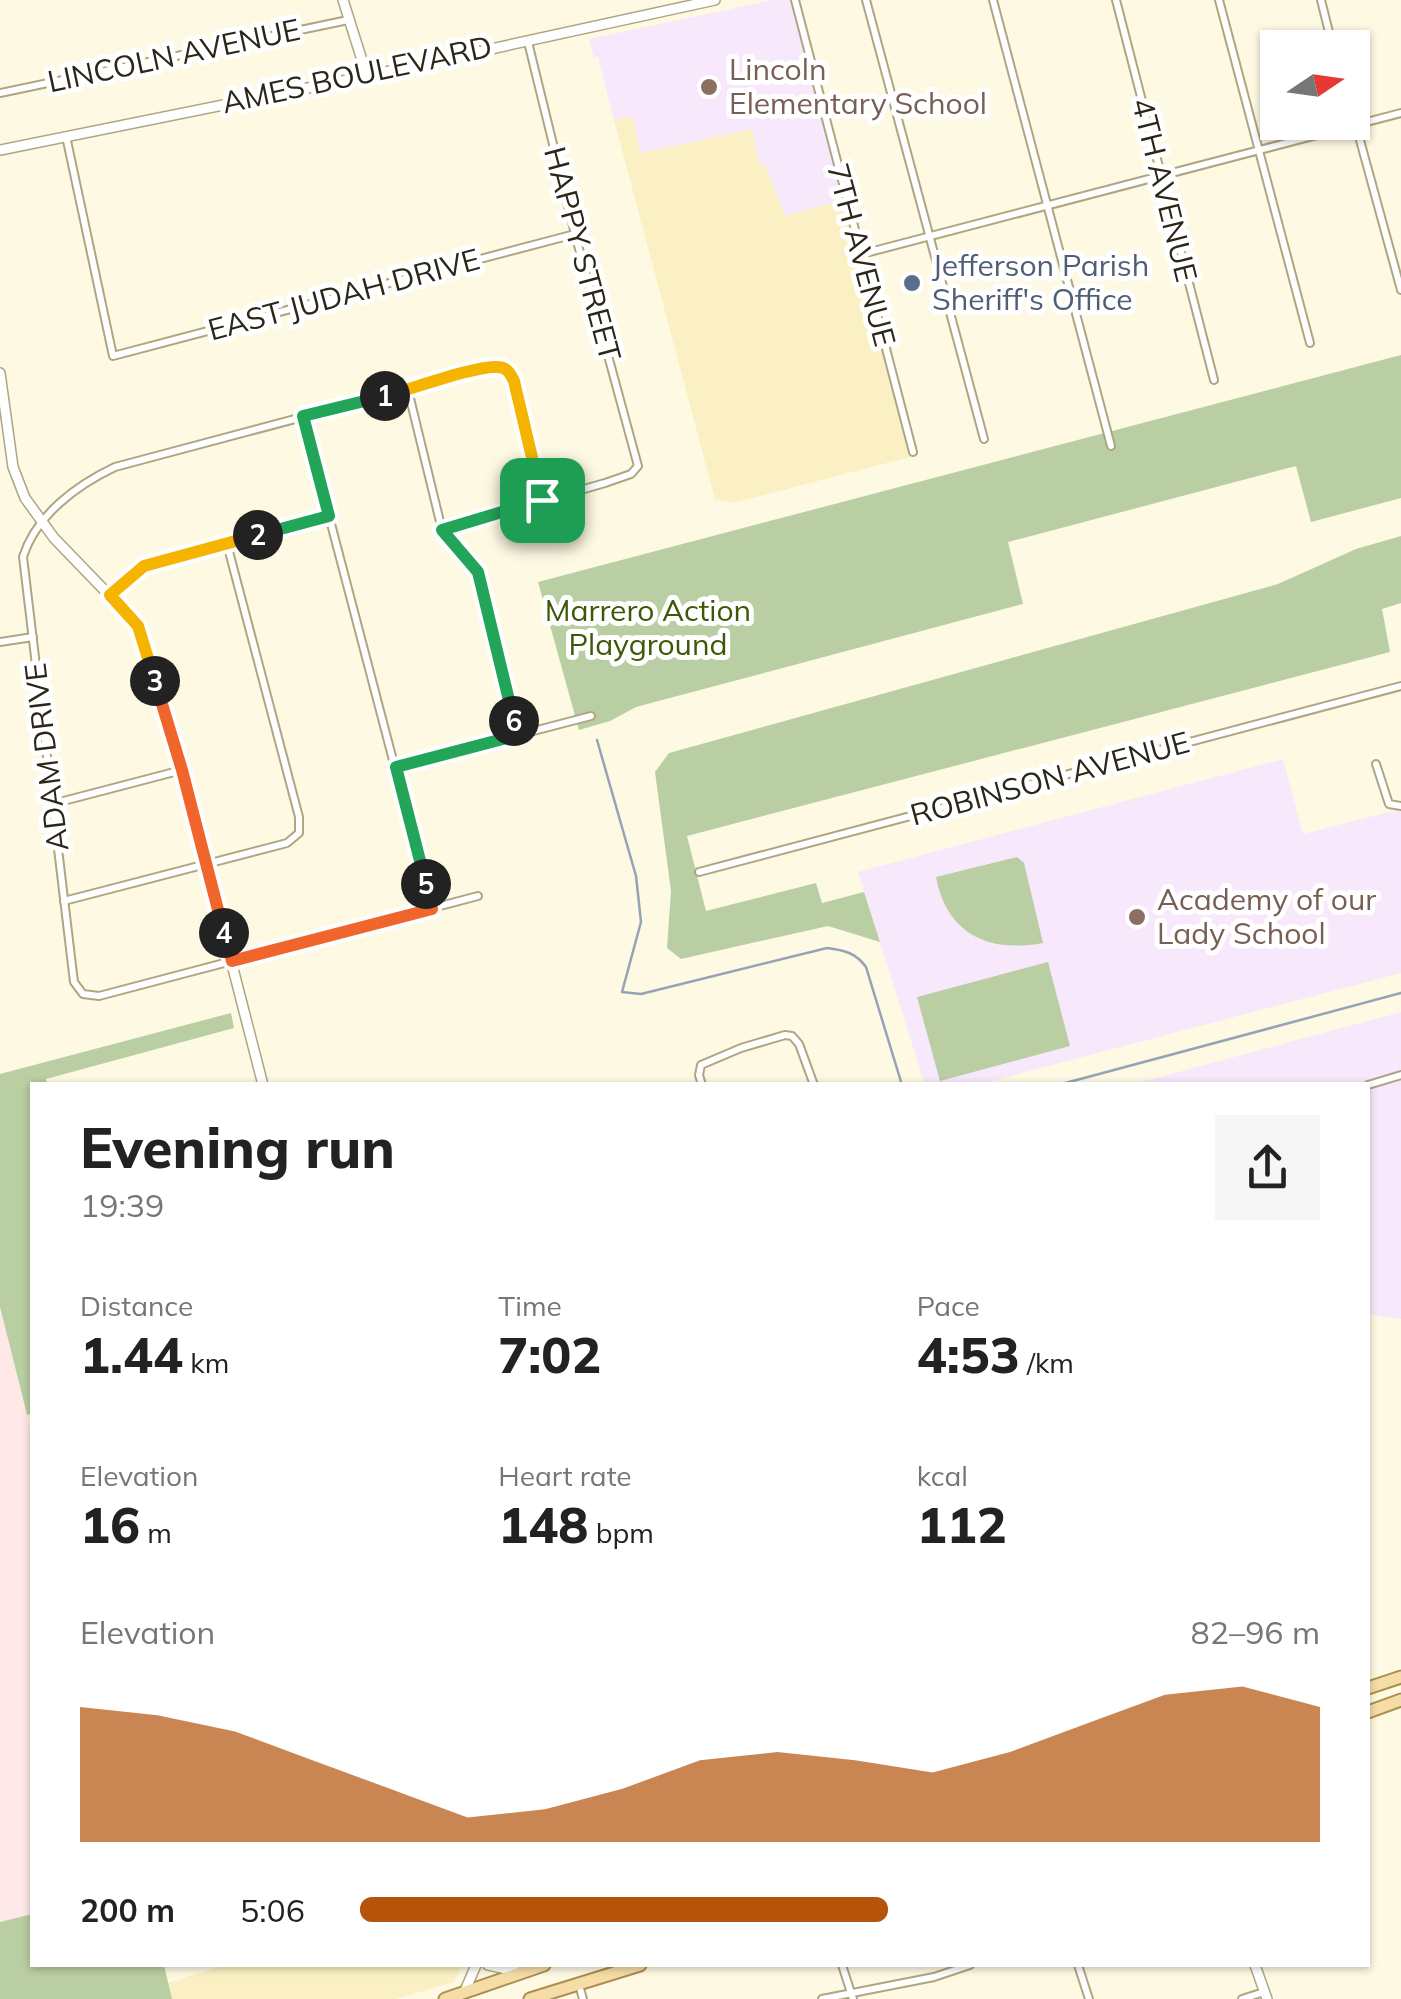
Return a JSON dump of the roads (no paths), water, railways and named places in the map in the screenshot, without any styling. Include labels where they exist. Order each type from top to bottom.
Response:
[{"type":"main road","points":[[1370,1687],[1401,1677]]},
{"type":"main road","points":[[1370,1711],[1401,1700]]},
{"type":"main road","points":[[444,1999],[538,1967]]},
{"type":"main road","points":[[530,1999],[634,1967]]},
{"type":"street","points":[[342,0],[367,76]]},
{"type":"street","name":"AMES BOULEVARD","points":[[0,150],[367,76],[714,0]]},
{"type":"street","name":"7TH AVENUE","points":[[796,0],[914,452]]},
{"type":"street","points":[[866,0],[984,439]]},
{"type":"street","points":[[993,0],[1112,446]]},
{"type":"street","name":"4TH AVENUE","points":[[1116,0],[1214,380]]},
{"type":"street","points":[[1219,0],[1310,343]]},
{"type":"street","points":[[1321,0],[1329,30]]},
{"type":"street","name":"LINCOLN AVENUE","points":[[0,93],[348,20]]},
{"type":"street","name":"HAPPY STREET","points":[[527,40],[574,234],[638,466],[631,474],[606,483],[542,500]]},
{"type":"street","points":[[1370,121],[1401,113]]},
{"type":"street","name":"EAST JUDAH DRIVE","points":[[66,136],[113,356],[574,234]]},
{"type":"street","points":[[862,254],[1296,140]]},
{"type":"street","points":[[1360,140],[1401,290]]},
{"type":"street","points":[[42,522],[87,481],[116,467],[484,368],[502,367],[514,381],[542,500],[442,530]]},
{"type":"street","points":[[0,373],[14,467],[25,498],[42,522],[138,626],[182,770],[262,1082]]},
{"type":"street","points":[[408,390],[442,530],[478,572],[518,735]]},
{"type":"street","points":[[303,416],[432,909]]},
{"type":"street","points":[[110,595],[144,566],[329,516]]},
{"type":"street","name":"ADAM DRIVE","points":[[42,522],[28,541],[23,557],[74,982],[82,994],[99,996],[232,961]]},
{"type":"street","points":[[64,901],[287,843],[299,834],[300,817],[227,544]]},
{"type":"street","points":[[0,642],[33,637]]},
{"type":"street","name":"ROBINSON AVENUE","points":[[700,872],[1401,686]]},
{"type":"street","points":[[396,767],[591,716]]},
{"type":"street","points":[[1376,764],[1388,804],[1401,806]]},
{"type":"street","points":[[52,804],[182,770]]},
{"type":"street","points":[[232,961],[478,896]]},
{"type":"street","points":[[701,1082],[699,1068],[741,1048],[792,1036],[813,1082]]},
{"type":"street","points":[[1370,1084],[1401,1075]]},
{"type":"street","points":[[464,1992],[475,1967]]},
{"type":"street","points":[[496,1967],[521,1973]]},
{"type":"street","points":[[843,1967],[852,1996]]},
{"type":"street","points":[[822,1999],[852,1996],[964,1967]]},
{"type":"street","points":[[1079,1967],[1089,1999]]},
{"type":"street","points":[[1242,1999],[1265,1996],[1256,1967]]},
{"type":"street","points":[[578,1985],[583,1999]]},
{"type":"waterway","points":[[597,740],[636,876],[641,922],[622,992],[641,994],[827,948],[844,951],[866,967],[901,1082]]},
{"type":"waterway","points":[[1069,1082],[1401,993]]},
{"type":"place","name":"Lincoln Elementary School","points":[[709,87]]},
{"type":"place","name":"Jefferson Parish Sheriff's Office","points":[[912,283]]},
{"type":"place","name":"Academy of our Lady School","points":[[1137,917]]},
{"type":"park label","name":"Marrero Action Playground","points":[[648,628]]}]
